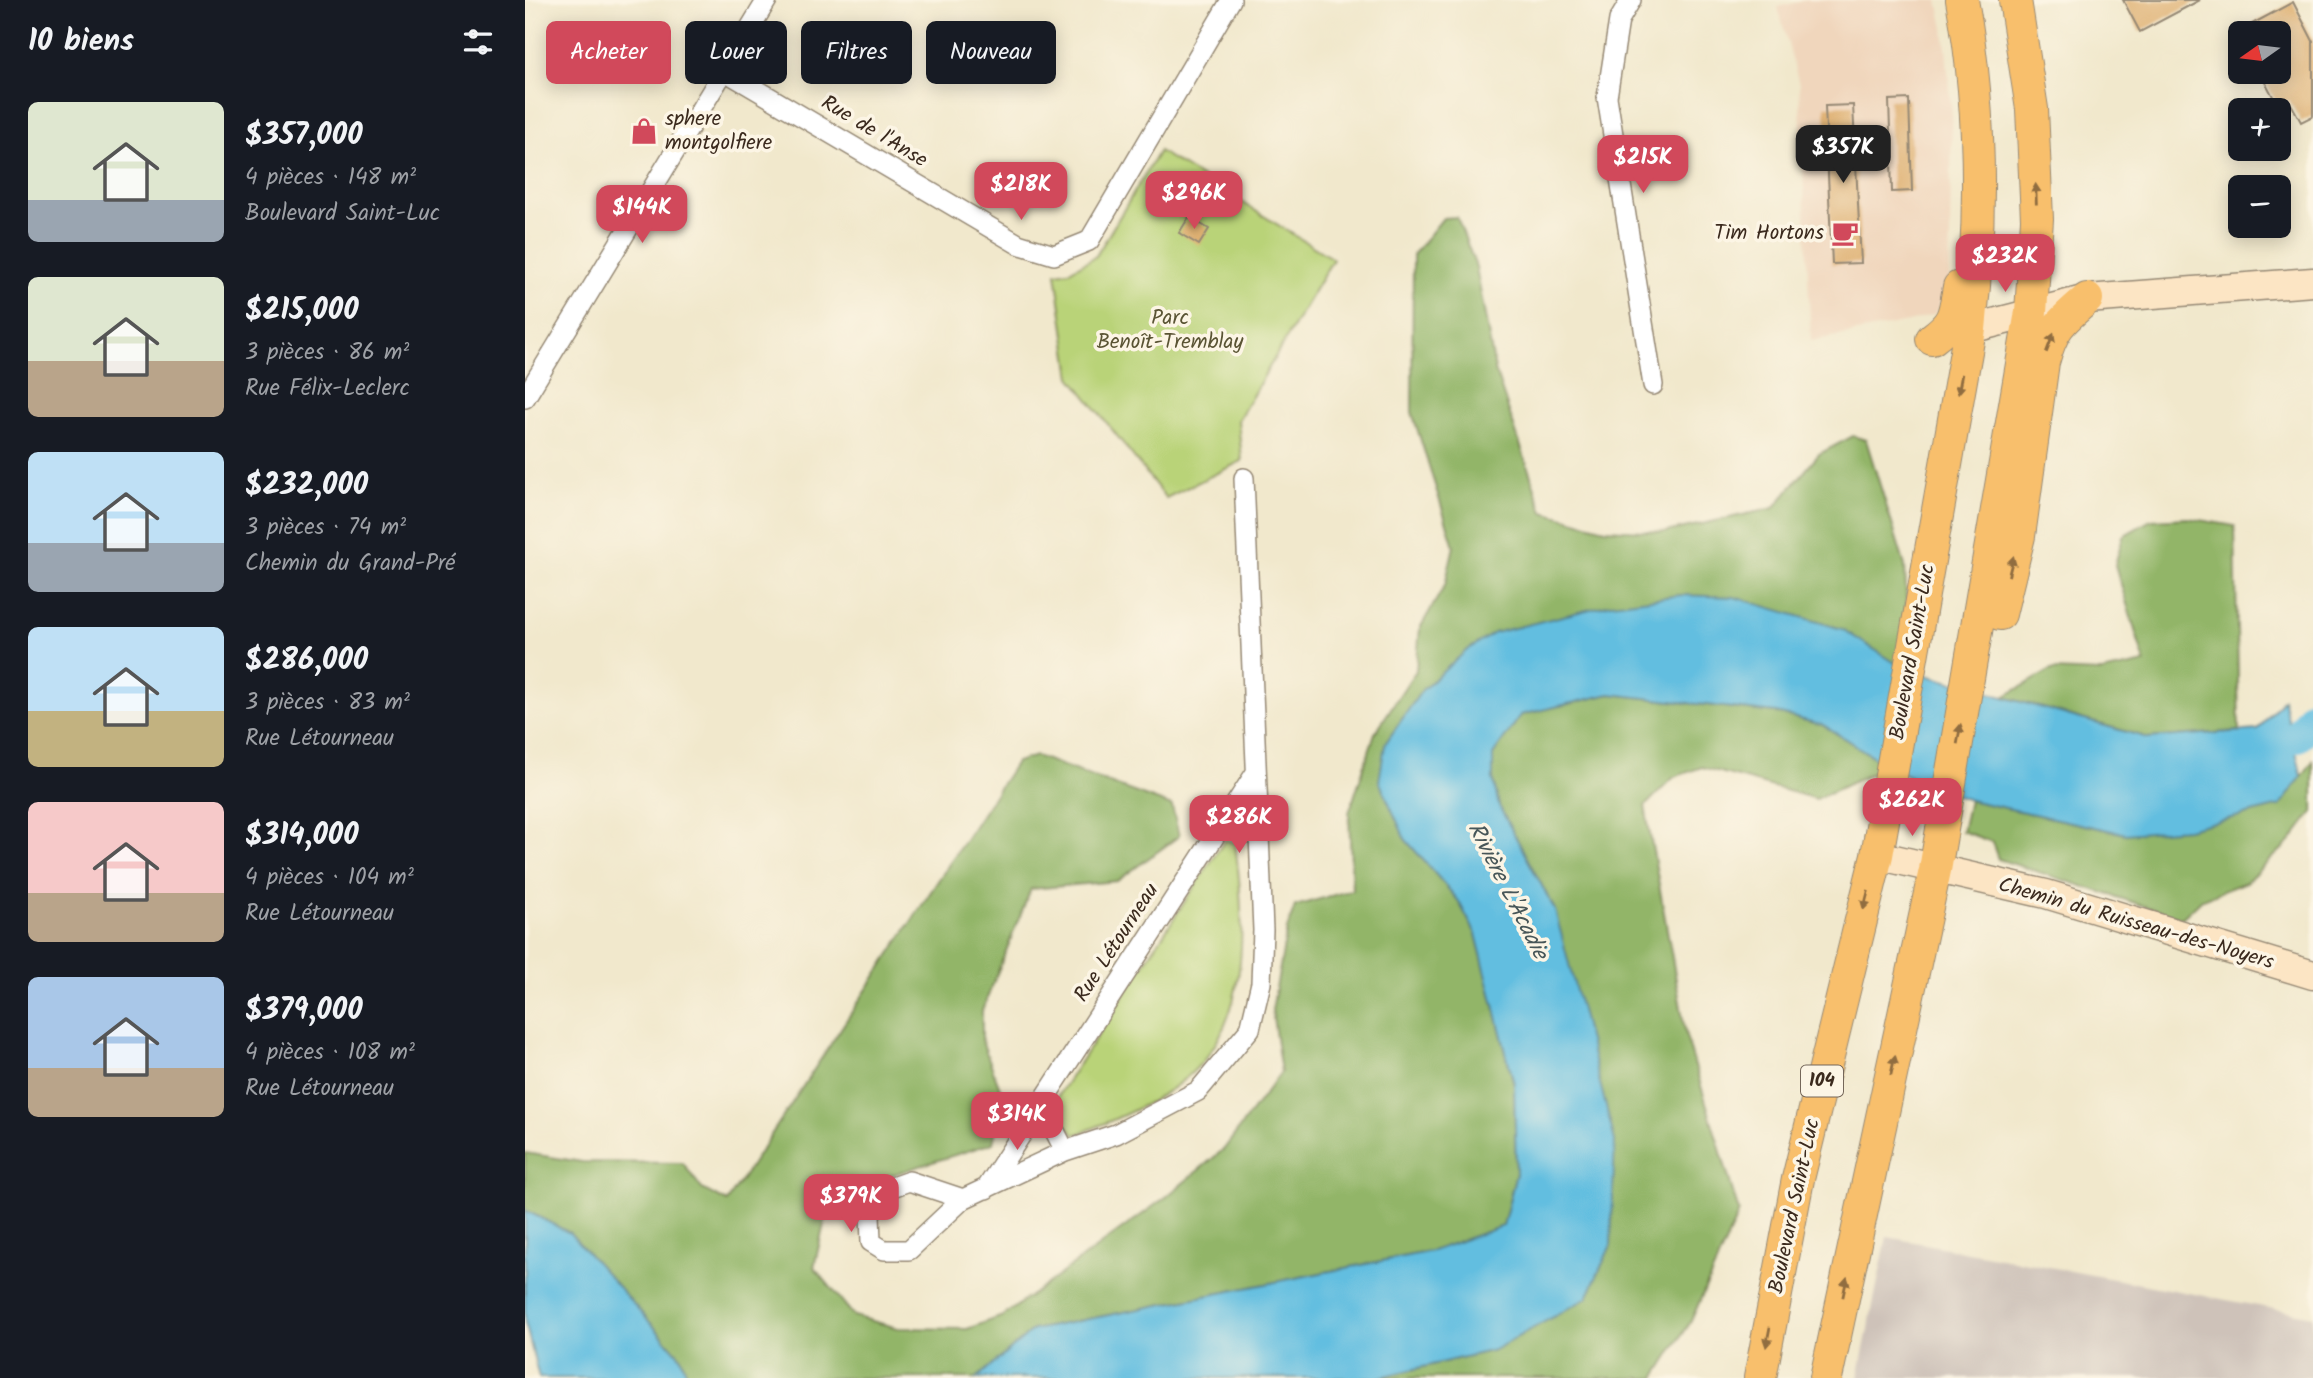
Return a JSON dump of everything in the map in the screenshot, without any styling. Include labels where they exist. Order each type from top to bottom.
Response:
[{"type":"main road","points":[[1933,340],[1947,328],[1954,315],[1960,280],[1963,115],[1957,43],[1949,0]]},
{"type":"main road","name":"Boulevard Saint-Luc","points":[[1962,0],[1970,43],[1977,119],[1979,188],[1976,277],[2001,321]]},
{"type":"main road","points":[[1826,1378],[1935,870],[1975,650],[1964,600],[2001,321],[1992,86],[1978,0]]},
{"type":"main road","name":"Boulevard Saint-Luc","points":[[1760,1378],[1798,1179],[1877,855],[1915,641],[2001,321],[2037,219],[2032,109],[2015,0]]},
{"type":"main road","points":[[1975,650],[1999,616],[2016,550],[2043,362],[2050,338],[2059,323],[2087,299]]},
{"type":"street","points":[[755,21],[767,0]]},
{"type":"street","name":"Rue de l'Anse","points":[[747,84],[1018,244],[1054,255],[1090,241],[1231,0]]},
{"type":"street","points":[[1631,0],[1619,20],[1607,97],[1653,385]]},
{"type":"street","points":[[525,398],[717,84]]},
{"type":"street","points":[[2001,321],[2087,299],[2313,282]]},
{"type":"street","points":[[963,1199],[909,1181],[884,1190],[870,1215],[871,1242],[884,1251],[909,1250],[963,1199],[1065,1151],[1116,1134],[1198,1091],[1250,1029],[1261,983],[1263,930],[1244,478]]},
{"type":"street","name":"Rue Létourneau","points":[[986,1189],[1255,774]]},
{"type":"street","name":"Chemin du Ruisseau-des-Noyers","points":[[1877,855],[2046,894],[2313,975]]},
{"type":"street","points":[[1040,1102],[1065,1151]]},
{"type":"shaded area","points":[[1806,0],[1938,0],[1944,28],[1952,116],[1949,284],[1935,314],[1913,321],[1811,341],[1799,84],[1778,7]]},
{"type":"shaded area","points":[[1887,1237],[2313,1316],[2313,1378],[1858,1378]]},
{"type":"green space","name":"Parc Benoît-Tremblay","points":[[1159,151],[1333,259],[1238,420],[1242,461],[1166,498],[1071,377],[1056,273],[1069,271],[1096,256]]},
{"type":"green space","points":[[1457,217],[1476,267],[1495,370],[1543,512],[1605,529],[1666,532],[1774,508],[1819,454],[1853,436],[1866,440],[1905,566],[1908,646],[1905,669],[1611,604],[1405,839],[1458,900],[1476,934],[1514,1084],[1516,1174],[1503,1226],[1432,1251],[1033,1330],[977,1378],[688,1378],[681,1357],[570,1233],[525,1210],[525,1153],[582,1162],[683,1163],[702,1189],[727,1202],[1016,762],[1036,756],[1172,806],[1179,836],[1117,881],[1031,889],[982,1011],[982,1041],[1003,1096],[993,1143],[831,1194],[814,1267],[854,1316],[898,1328],[967,1329],[1003,1316],[1166,1197],[1224,1149],[1281,1072],[1272,1010],[1287,929],[1295,906],[1352,890],[1349,813],[1375,733],[1416,670],[1420,628],[1445,585],[1454,546],[1412,412],[1413,255],[1443,218]]},
{"type":"green space","points":[[2188,518],[2235,526],[2239,731],[2149,738],[2004,697],[2051,670],[2102,672],[2145,663],[2115,565],[2123,536],[2151,520]]},
{"type":"green space","points":[[1610,694],[1776,713],[1823,725],[1888,766],[1816,799],[1702,767],[1674,777],[1645,806],[1686,1036],[1739,1212],[1691,1321],[1655,1378],[1377,1378],[1494,1350],[1555,910],[1499,806],[1493,779],[1493,755],[1521,715]]},
{"type":"green space","points":[[2313,761],[2313,812],[2290,842],[2246,882],[2202,899],[2182,918],[1998,859],[1992,842],[1962,831],[1969,800],[2126,834],[2280,806]]},
{"type":"green space","points":[[1225,840],[1235,843],[1242,927],[1237,984],[1230,1012],[1219,1037],[1204,1060],[1177,1085],[1127,1114],[1075,1135],[1061,1119],[1056,1099]]},
{"type":"water","points":[[1681,595],[1734,597],[1842,629],[1905,669],[2148,738],[2258,730],[2283,699],[2302,776],[2280,806],[2187,829],[2126,834],[1969,800],[1927,785],[1888,766],[1823,725],[1776,713],[1610,694],[1521,715],[1493,755],[1493,779],[1499,806],[1555,910],[1615,1141],[1611,1245],[1587,1298],[1494,1350],[1377,1378],[977,1378],[1033,1330],[1432,1251],[1503,1226],[1516,1174],[1514,1084],[1476,934],[1458,900],[1405,839],[1379,781],[1385,744],[1422,690],[1466,651],[1494,633],[1611,604]]},
{"type":"water","points":[[525,1210],[570,1233],[681,1357],[688,1378],[539,1378],[525,1322]]},
{"type":"building","points":[[2123,0],[2200,0],[2140,32]]},
{"type":"building","points":[[2293,2],[2313,41],[2313,116],[2301,122],[2291,104],[2291,98],[2274,98],[2266,84],[2291,84],[2291,21],[2258,21]]},
{"type":"building","points":[[1909,99],[1912,191],[1892,192],[1889,100]]},
{"type":"building","points":[[1853,105],[1861,263],[1832,264],[1825,106]]},
{"type":"building","points":[[1189,217],[1209,229],[1199,245],[1179,233]]},
{"type":"waterway","name":"Rivière L'Acadie","points":[[2251,751],[2298,736],[2313,715]]},
{"type":"place","name":"sphere montgolfiere","points":[[644,131]]},
{"type":"place","name":"Tim Hortons","points":[[1845,233]]}]
